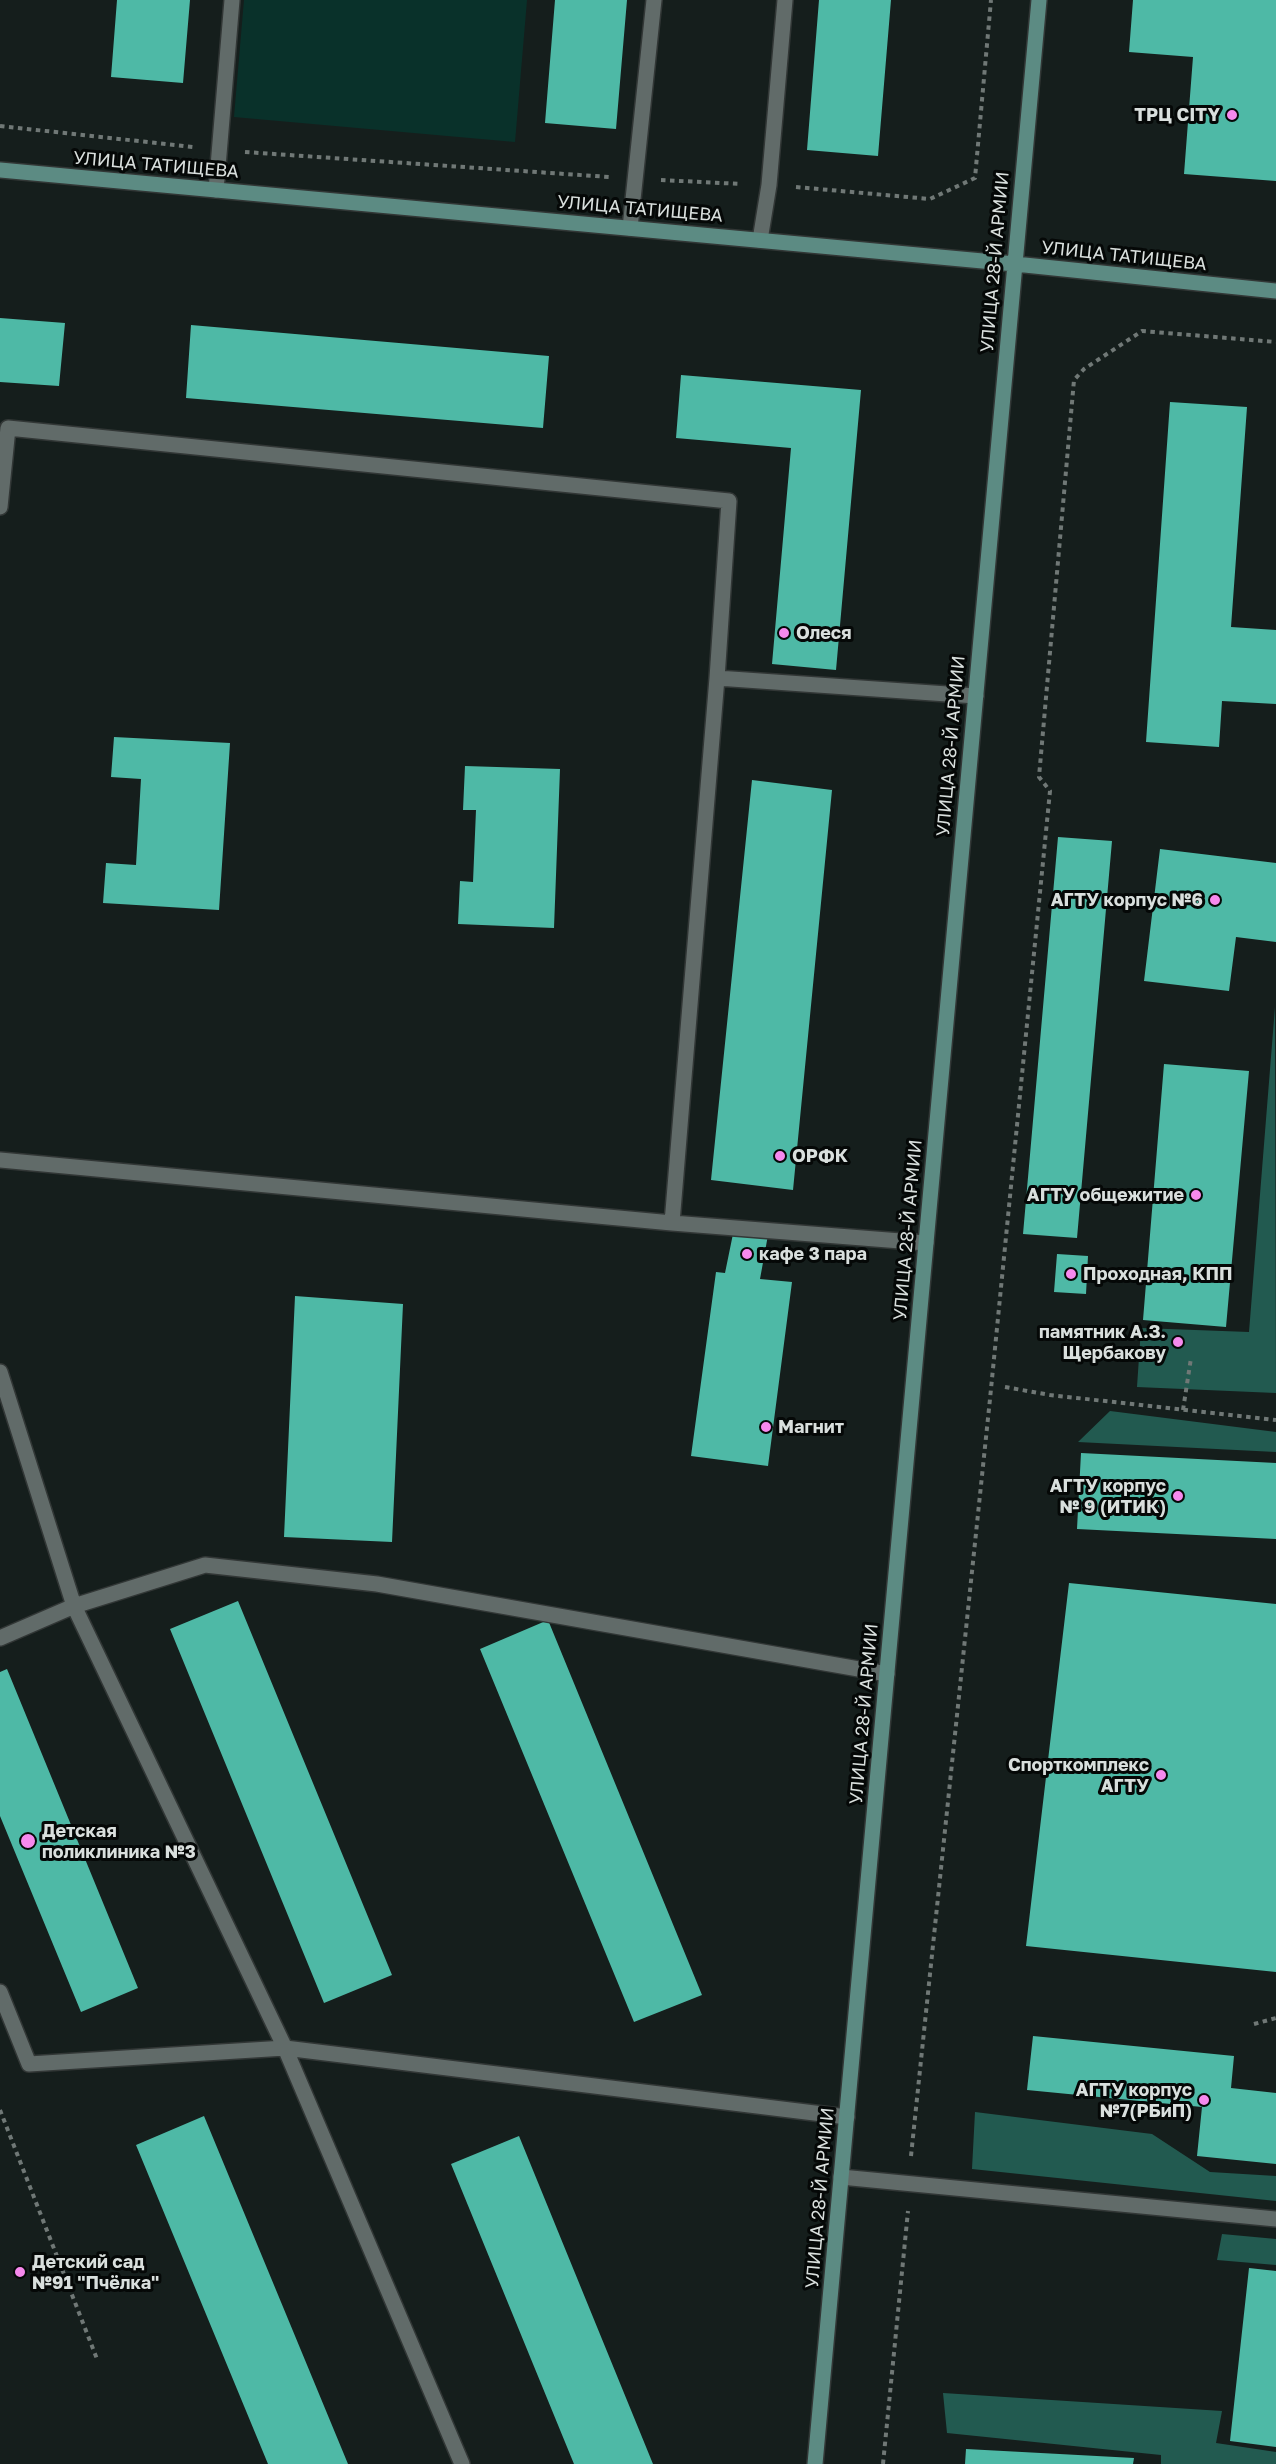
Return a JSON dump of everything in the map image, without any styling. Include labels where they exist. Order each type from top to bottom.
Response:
[{"type":"main road","name":"УЛИЦА 28-Й АРМИИ","points":[[816,2464],[1039,0]]},
{"type":"main road","name":"УЛИЦА ТАТИЩЕВА","points":[[0,170],[1015,264],[1276,291]]},
{"type":"lane","points":[[216,190],[232,0]]},
{"type":"lane","points":[[630,228],[654,0]]},
{"type":"lane","points":[[760,240],[769,185],[785,0]]},
{"type":"lane","points":[[0,507],[8,428],[729,501],[717,678],[672,1223]]},
{"type":"lane","points":[[717,678],[975,696]]},
{"type":"lane","points":[[0,1160],[672,1223],[926,1243]]},
{"type":"lane","points":[[0,1372],[74,1606],[285,2048],[462,2464]]},
{"type":"lane","points":[[0,1638],[74,1606],[205,1564],[377,1584],[887,1674]]},
{"type":"lane","points":[[0,1992],[29,2064],[285,2048],[847,2117]]},
{"type":"lane","points":[[841,2177],[1276,2219]]},
{"type":"path","points":[[0,126],[219,150],[634,179],[769,185],[930,199],[975,178],[991,0]]},
{"type":"path","points":[[883,2464],[908,2211],[908,2184],[987,1435],[1050,791],[1039,777],[1074,380],[1084,369],[1142,331],[1276,342]]},
{"type":"path","points":[[1183,1410],[1191,1358]]},
{"type":"path","points":[[1005,1387],[1276,1420]]},
{"type":"path","points":[[1254,2024],[1276,2018]]},
{"type":"path","points":[[0,2110],[97,2359]]},
{"type":"green space","points":[[244,0],[527,0],[515,142],[234,117]]},
{"type":"green space","points":[[1275,1007],[1276,1393],[1137,1387],[1141,1328],[1249,1332]]},
{"type":"green space","points":[[1110,1411],[1276,1432],[1276,1452],[1078,1442]]},
{"type":"green space","points":[[975,2112],[1152,2134],[1210,2172],[1276,2176],[1276,2201],[972,2169]]},
{"type":"green space","points":[[1222,2234],[1276,2239],[1276,2265],[1217,2260]]},
{"type":"green space","points":[[943,2393],[1222,2411],[1216,2443],[1276,2452],[1276,2464],[1161,2464],[1161,2455],[947,2433]]},
{"type":"building","points":[[117,0],[190,0],[183,83],[111,77]]},
{"type":"building","points":[[555,0],[627,0],[616,129],[545,123]]},
{"type":"building","points":[[819,0],[891,0],[878,156],[807,150]]},
{"type":"building","name":"ТРЦ CITY","points":[[1133,0],[1276,0],[1276,181],[1184,174],[1193,57],[1129,52]]},
{"type":"building","points":[[0,318],[65,323],[59,386],[0,382]]},
{"type":"building","points":[[191,325],[549,356],[543,428],[186,398]]},
{"type":"building","points":[[681,375],[861,390],[836,670],[772,664],[791,448],[676,438]]},
{"type":"building","points":[[1170,402],[1247,407],[1231,627],[1276,630],[1276,704],[1222,701],[1219,747],[1146,742]]},
{"type":"building","points":[[114,737],[230,743],[219,910],[103,903],[106,863],[136,865],[141,779],[111,777]]},
{"type":"building","points":[[465,766],[560,769],[554,928],[458,924],[460,881],[473,882],[476,810],[463,810]]},
{"type":"building","points":[[752,780],[832,790],[793,1190],[711,1180]]},
{"type":"building","points":[[1058,837],[1112,841],[1077,1238],[1023,1234]]},
{"type":"building","name":"АГТУ корпус №6","points":[[1160,849],[1276,863],[1276,942],[1236,937],[1229,991],[1144,981]]},
{"type":"building","name":"АГТУ общежитие","points":[[1164,1064],[1249,1071],[1226,1327],[1143,1320]]},
{"type":"building","points":[[734,1229],[768,1235],[760,1279],[792,1282],[768,1466],[691,1456],[716,1272],[725,1273]]},
{"type":"building","name":"Проходная, КПП","points":[[1057,1254],[1088,1256],[1086,1294],[1054,1292]]},
{"type":"building","points":[[295,1296],[403,1304],[392,1542],[284,1537]]},
{"type":"building","name":"АГТУ корпус № 9 (ИТИК)","points":[[1081,1453],[1276,1463],[1276,1539],[1077,1529]]},
{"type":"building","name":"Спорткомплекс АГТУ","points":[[1069,1583],[1276,1604],[1276,1972],[1026,1946]]},
{"type":"building","points":[[238,1601],[392,1975],[324,2003],[170,1629]]},
{"type":"building","points":[[548,1620],[702,1995],[634,2022],[480,1649]]},
{"type":"building","points":[[7,1669],[138,1988],[81,2012],[0,1816],[0,1672]]},
{"type":"building","name":"АГТУ корпус №7(РБиП)","points":[[1033,2036],[1234,2056],[1231,2088],[1276,2093],[1276,2164],[1197,2156],[1202,2107],[1027,2090]]},
{"type":"building","points":[[204,2116],[348,2464],[268,2464],[136,2145]]},
{"type":"building","points":[[519,2136],[653,2464],[574,2464],[451,2164]]},
{"type":"building","points":[[1249,2268],[1276,2271],[1276,2447],[1230,2441]]},
{"type":"building","points":[[966,2449],[1134,2458],[1133,2464],[965,2464]]},
{"type":"place","name":"ТРЦ CITY","points":[[1232,115]]},
{"type":"place","name":"Олеся","points":[[784,633]]},
{"type":"place","name":"АГТУ корпус №6","points":[[1215,900]]},
{"type":"place","name":"ОРФК","points":[[780,1156]]},
{"type":"place","name":"АГТУ общежитие","points":[[1196,1195]]},
{"type":"place","name":"кафе 3 пара","points":[[747,1254]]},
{"type":"place","name":"Проходная, КПП","points":[[1071,1274]]},
{"type":"place","name":"памятник А.З. Щербакову","points":[[1178,1342]]},
{"type":"place","name":"Магнит","points":[[766,1427]]},
{"type":"place","name":"АГТУ корпус № 9 (ИТИК)","points":[[1178,1496]]},
{"type":"place","name":"Спорткомплекс АГТУ","points":[[1161,1775]]},
{"type":"place","name":"Детская поликлиника №3","points":[[28,1841]]},
{"type":"place","name":"АГТУ корпус №7(РБиП)","points":[[1204,2100]]},
{"type":"place","name":"Детский сад №91 \"Пчёлка\"","points":[[20,2272]]}]
